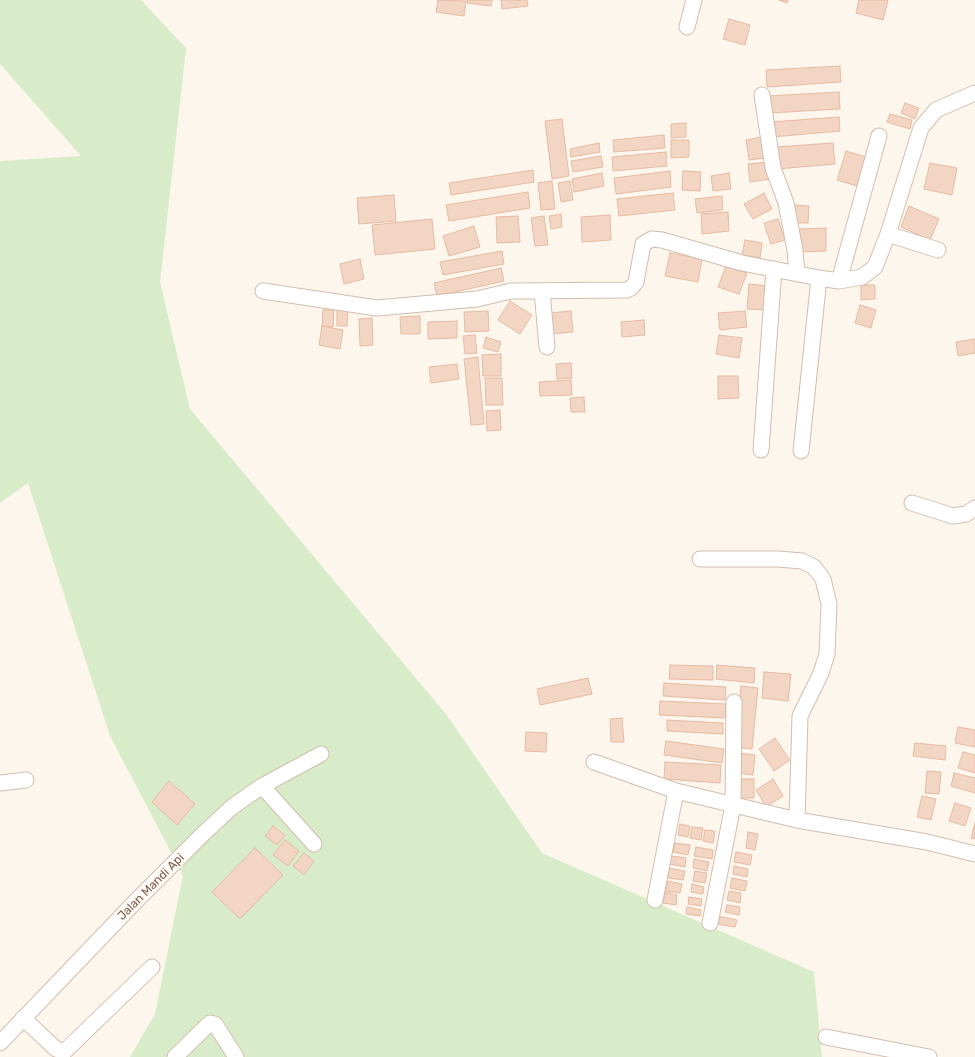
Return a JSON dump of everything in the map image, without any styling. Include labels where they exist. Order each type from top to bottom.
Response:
[{"type":"street","points":[[687,27],[694,0]]},
{"type":"street","points":[[263,291],[377,308],[478,299],[511,291],[627,290],[632,288],[636,282],[643,244],[652,239],[662,240],[742,263],[819,278],[839,281],[862,277],[875,267],[888,234],[921,128],[936,110],[975,93]]},
{"type":"street","points":[[762,95],[773,168],[786,204],[795,250],[797,274]]},
{"type":"street","points":[[839,281],[878,136]]},
{"type":"street","points":[[888,234],[938,250]]},
{"type":"street","points":[[761,450],[774,269]]},
{"type":"street","points":[[801,451],[819,278]]},
{"type":"street","points":[[542,291],[547,346]]},
{"type":"street","points":[[912,503],[953,516],[966,514],[975,508]]},
{"type":"street","points":[[700,559],[778,559],[802,561],[814,567],[823,579],[829,604],[827,654],[821,673],[800,716],[797,820]]},
{"type":"street","points":[[710,923],[733,805],[734,702]]},
{"type":"street","name":"Jalan Mandi Api","points":[[0,1043],[204,833],[232,807],[262,786],[321,754]]},
{"type":"street","points":[[594,762],[676,791],[733,805],[797,820],[927,842],[975,854]]},
{"type":"street","points":[[0,783],[26,780]]},
{"type":"street","points":[[262,786],[314,844]]},
{"type":"street","points":[[655,900],[676,791]]},
{"type":"street","points":[[23,1018],[56,1049],[64,1052],[152,967]]},
{"type":"street","points":[[175,1057],[210,1023],[215,1024],[236,1057]]},
{"type":"street","points":[[826,1037],[929,1057]]},
{"type":"green space","points":[[0,0],[141,0],[186,48],[160,282],[190,409],[446,714],[542,853],[814,972],[822,1057],[130,1057],[155,1014],[183,875],[110,736],[28,483],[0,503],[0,161],[81,156],[0,64]]},
{"type":"building","points":[[438,0],[466,1],[464,16],[436,12]]},
{"type":"building","points":[[467,0],[492,0],[491,6],[467,3]]},
{"type":"building","points":[[501,0],[527,0],[528,6],[502,9]]},
{"type":"building","points":[[779,0],[788,0],[787,3]]},
{"type":"building","points":[[859,0],[888,0],[883,20],[856,13]]},
{"type":"building","points":[[729,19],[750,25],[745,45],[723,39]]},
{"type":"building","points":[[840,66],[841,82],[767,87],[766,70]]},
{"type":"building","points":[[839,92],[840,109],[769,113],[768,96]]},
{"type":"building","points":[[905,103],[919,108],[915,119],[901,113]]},
{"type":"building","points":[[890,114],[912,120],[910,129],[887,122]]},
{"type":"building","points":[[839,117],[840,131],[772,137],[771,122]]},
{"type":"building","points":[[562,119],[569,176],[552,179],[545,121]]},
{"type":"building","points":[[686,123],[686,137],[671,138],[671,124]]},
{"type":"building","points":[[664,135],[665,148],[614,152],[613,140]]},
{"type":"building","points":[[762,137],[765,158],[749,160],[746,140]]},
{"type":"building","points":[[671,140],[689,140],[689,157],[671,158]]},
{"type":"building","points":[[599,143],[600,152],[571,157],[570,149]]},
{"type":"building","points":[[833,143],[835,164],[777,169],[776,147]]},
{"type":"building","points":[[846,151],[866,157],[857,186],[837,180]]},
{"type":"building","points":[[666,152],[667,166],[613,171],[612,157]]},
{"type":"building","points":[[601,156],[603,167],[573,172],[571,161]]},
{"type":"building","points":[[768,162],[770,179],[750,182],[748,164]]},
{"type":"building","points":[[930,163],[957,168],[952,195],[924,189]]},
{"type":"building","points":[[533,170],[534,182],[451,195],[449,183]]},
{"type":"building","points":[[670,171],[671,187],[616,194],[614,178]]},
{"type":"building","points":[[683,171],[701,172],[700,191],[682,190]]},
{"type":"building","points":[[602,173],[604,186],[574,192],[572,179]]},
{"type":"building","points":[[729,173],[731,189],[713,191],[711,176]]},
{"type":"building","points":[[552,181],[555,209],[541,210],[538,183]]},
{"type":"building","points":[[570,181],[573,200],[561,202],[558,183]]},
{"type":"building","points":[[528,192],[530,208],[449,221],[446,205]]},
{"type":"building","points":[[673,193],[675,210],[619,216],[617,199]]},
{"type":"building","points":[[764,193],[772,209],[753,219],[744,204]]},
{"type":"building","points":[[394,195],[396,221],[359,224],[357,198]]},
{"type":"building","points":[[722,196],[723,210],[697,213],[695,199]]},
{"type":"building","points":[[794,205],[809,206],[808,223],[793,223]]},
{"type":"building","points":[[909,206],[939,219],[930,240],[901,227]]},
{"type":"building","points":[[728,212],[729,231],[702,234],[701,214]]},
{"type":"building","points":[[561,214],[562,227],[551,229],[549,216]]},
{"type":"building","points":[[610,215],[611,240],[582,242],[581,217]]},
{"type":"building","points":[[518,216],[520,242],[497,243],[496,217]]},
{"type":"building","points":[[544,216],[548,245],[535,246],[531,218]]},
{"type":"building","points":[[432,219],[435,249],[375,255],[372,225]]},
{"type":"building","points":[[778,219],[785,240],[771,244],[764,223]]},
{"type":"building","points":[[474,226],[480,247],[449,256],[443,236]]},
{"type":"building","points":[[826,228],[826,251],[798,252],[798,229]]},
{"type":"building","points":[[745,240],[762,243],[760,258],[742,255]]},
{"type":"building","points":[[502,251],[504,264],[443,275],[440,262]]},
{"type":"building","points":[[670,253],[702,259],[698,282],[665,276]]},
{"type":"building","points":[[360,259],[364,279],[344,284],[340,264]]},
{"type":"building","points":[[726,266],[747,273],[739,294],[718,287]]},
{"type":"building","points":[[501,268],[504,281],[437,296],[434,283]]},
{"type":"building","points":[[749,284],[768,286],[766,310],[747,309]]},
{"type":"building","points":[[861,285],[875,285],[875,299],[861,300]]},
{"type":"building","points":[[510,301],[532,315],[520,334],[498,320]]},
{"type":"building","points":[[860,305],[876,310],[871,328],[855,323]]},
{"type":"building","points":[[337,309],[348,309],[347,326],[337,326]]},
{"type":"building","points":[[323,310],[334,310],[333,327],[322,326]]},
{"type":"building","points":[[488,311],[489,331],[465,332],[464,312]]},
{"type":"building","points":[[571,311],[573,332],[551,334],[549,313]]},
{"type":"building","points":[[745,311],[747,327],[720,330],[718,313]]},
{"type":"building","points":[[420,316],[420,334],[401,334],[400,317]]},
{"type":"building","points":[[372,318],[373,345],[360,346],[359,319]]},
{"type":"building","points":[[644,320],[645,335],[622,337],[621,322]]},
{"type":"building","points":[[457,321],[457,338],[428,339],[428,322]]},
{"type":"building","points":[[322,326],[343,330],[340,349],[319,345]]},
{"type":"building","points":[[475,335],[477,353],[465,354],[463,336]]},
{"type":"building","points":[[719,335],[742,338],[739,358],[716,354]]},
{"type":"building","points":[[486,337],[501,342],[498,352],[483,348]]},
{"type":"building","points":[[975,339],[975,353],[958,356],[956,342]]},
{"type":"building","points":[[501,354],[501,376],[483,376],[482,355]]},
{"type":"building","points":[[478,357],[484,424],[471,425],[464,359]]},
{"type":"building","points":[[571,363],[572,378],[557,379],[556,364]]},
{"type":"building","points":[[457,364],[459,379],[431,383],[429,367]]},
{"type":"building","points":[[718,376],[738,376],[739,398],[718,399]]},
{"type":"building","points":[[485,378],[502,378],[503,405],[486,405]]},
{"type":"building","points":[[571,380],[572,395],[540,396],[539,382]]},
{"type":"building","points":[[584,397],[585,412],[571,412],[570,398]]},
{"type":"building","points":[[500,410],[501,430],[487,431],[486,411]]},
{"type":"building","points":[[670,665],[713,666],[713,680],[669,679]]},
{"type":"building","points":[[717,665],[755,668],[754,683],[716,679]]},
{"type":"building","points":[[764,672],[791,674],[788,701],[762,698]]},
{"type":"building","points":[[588,678],[592,694],[540,705],[537,689]]},
{"type":"building","points":[[664,683],[726,687],[725,700],[663,696]]},
{"type":"building","points":[[741,686],[758,688],[752,749],[734,747]]},
{"type":"building","points":[[660,701],[726,704],[726,718],[659,715]]},
{"type":"building","points":[[622,718],[624,742],[611,742],[610,719]]},
{"type":"building","points":[[667,720],[723,723],[723,734],[667,731]]},
{"type":"building","points":[[958,727],[975,730],[975,747],[955,743]]},
{"type":"building","points":[[526,732],[547,733],[546,752],[525,751]]},
{"type":"building","points":[[775,738],[790,760],[774,771],[759,749]]},
{"type":"building","points":[[666,741],[724,749],[722,763],[664,755]]},
{"type":"building","points":[[915,743],[946,746],[945,760],[913,756]]},
{"type":"building","points":[[963,752],[975,755],[975,773],[958,768]]},
{"type":"building","points":[[738,753],[755,755],[753,775],[736,773]]},
{"type":"building","points":[[665,762],[721,765],[720,783],[664,779]]},
{"type":"building","points":[[927,771],[941,772],[939,794],[925,793]]},
{"type":"building","points":[[954,773],[975,778],[975,793],[951,786]]},
{"type":"building","points":[[739,779],[754,779],[754,798],[738,798]]},
{"type":"building","points":[[773,779],[783,796],[766,807],[756,790]]},
{"type":"building","points":[[169,781],[195,804],[177,825],[152,802]]},
{"type":"building","points":[[922,796],[936,799],[931,820],[917,817]]},
{"type":"building","points":[[955,803],[971,808],[965,826],[949,821]]},
{"type":"building","points":[[975,823],[975,839],[971,838]]},
{"type":"building","points":[[680,824],[690,826],[688,837],[678,835]]},
{"type":"building","points":[[273,826],[285,835],[277,845],[265,836]]},
{"type":"building","points":[[692,827],[703,828],[701,840],[690,838]]},
{"type":"building","points":[[705,830],[715,831],[713,843],[703,841]]},
{"type":"building","points":[[748,832],[758,834],[755,850],[746,848]]},
{"type":"building","points":[[285,840],[299,851],[288,866],[273,855]]},
{"type":"building","points":[[675,843],[690,845],[688,855],[673,852]]},
{"type":"building","points":[[696,847],[713,850],[712,859],[694,856]]},
{"type":"building","points":[[255,848],[283,875],[240,919],[212,892]]},
{"type":"building","points":[[736,852],[752,855],[750,865],[734,862]]},
{"type":"building","points":[[304,853],[314,861],[304,875],[293,866]]},
{"type":"building","points":[[671,856],[686,858],[685,867],[669,864]]},
{"type":"building","points":[[694,859],[709,862],[707,871],[693,868]]},
{"type":"building","points":[[734,866],[748,869],[747,877],[733,874]]},
{"type":"building","points":[[669,868],[685,871],[683,880],[668,878]]},
{"type":"building","points":[[695,871],[707,873],[705,883],[693,881]]},
{"type":"building","points":[[732,878],[747,881],[745,891],[730,888]]},
{"type":"building","points":[[668,881],[682,884],[680,893],[666,891]]},
{"type":"building","points":[[692,884],[704,887],[703,894],[691,892]]},
{"type":"building","points":[[729,891],[741,893],[740,903],[727,900]]},
{"type":"building","points":[[665,892],[677,895],[676,905],[663,903]]},
{"type":"building","points":[[689,897],[702,899],[701,906],[688,904]]},
{"type":"building","points":[[727,905],[740,907],[739,915],[725,912]]},
{"type":"building","points":[[687,907],[701,910],[700,916],[686,914]]},
{"type":"building","points":[[718,916],[737,920],[735,927],[717,924]]}]
